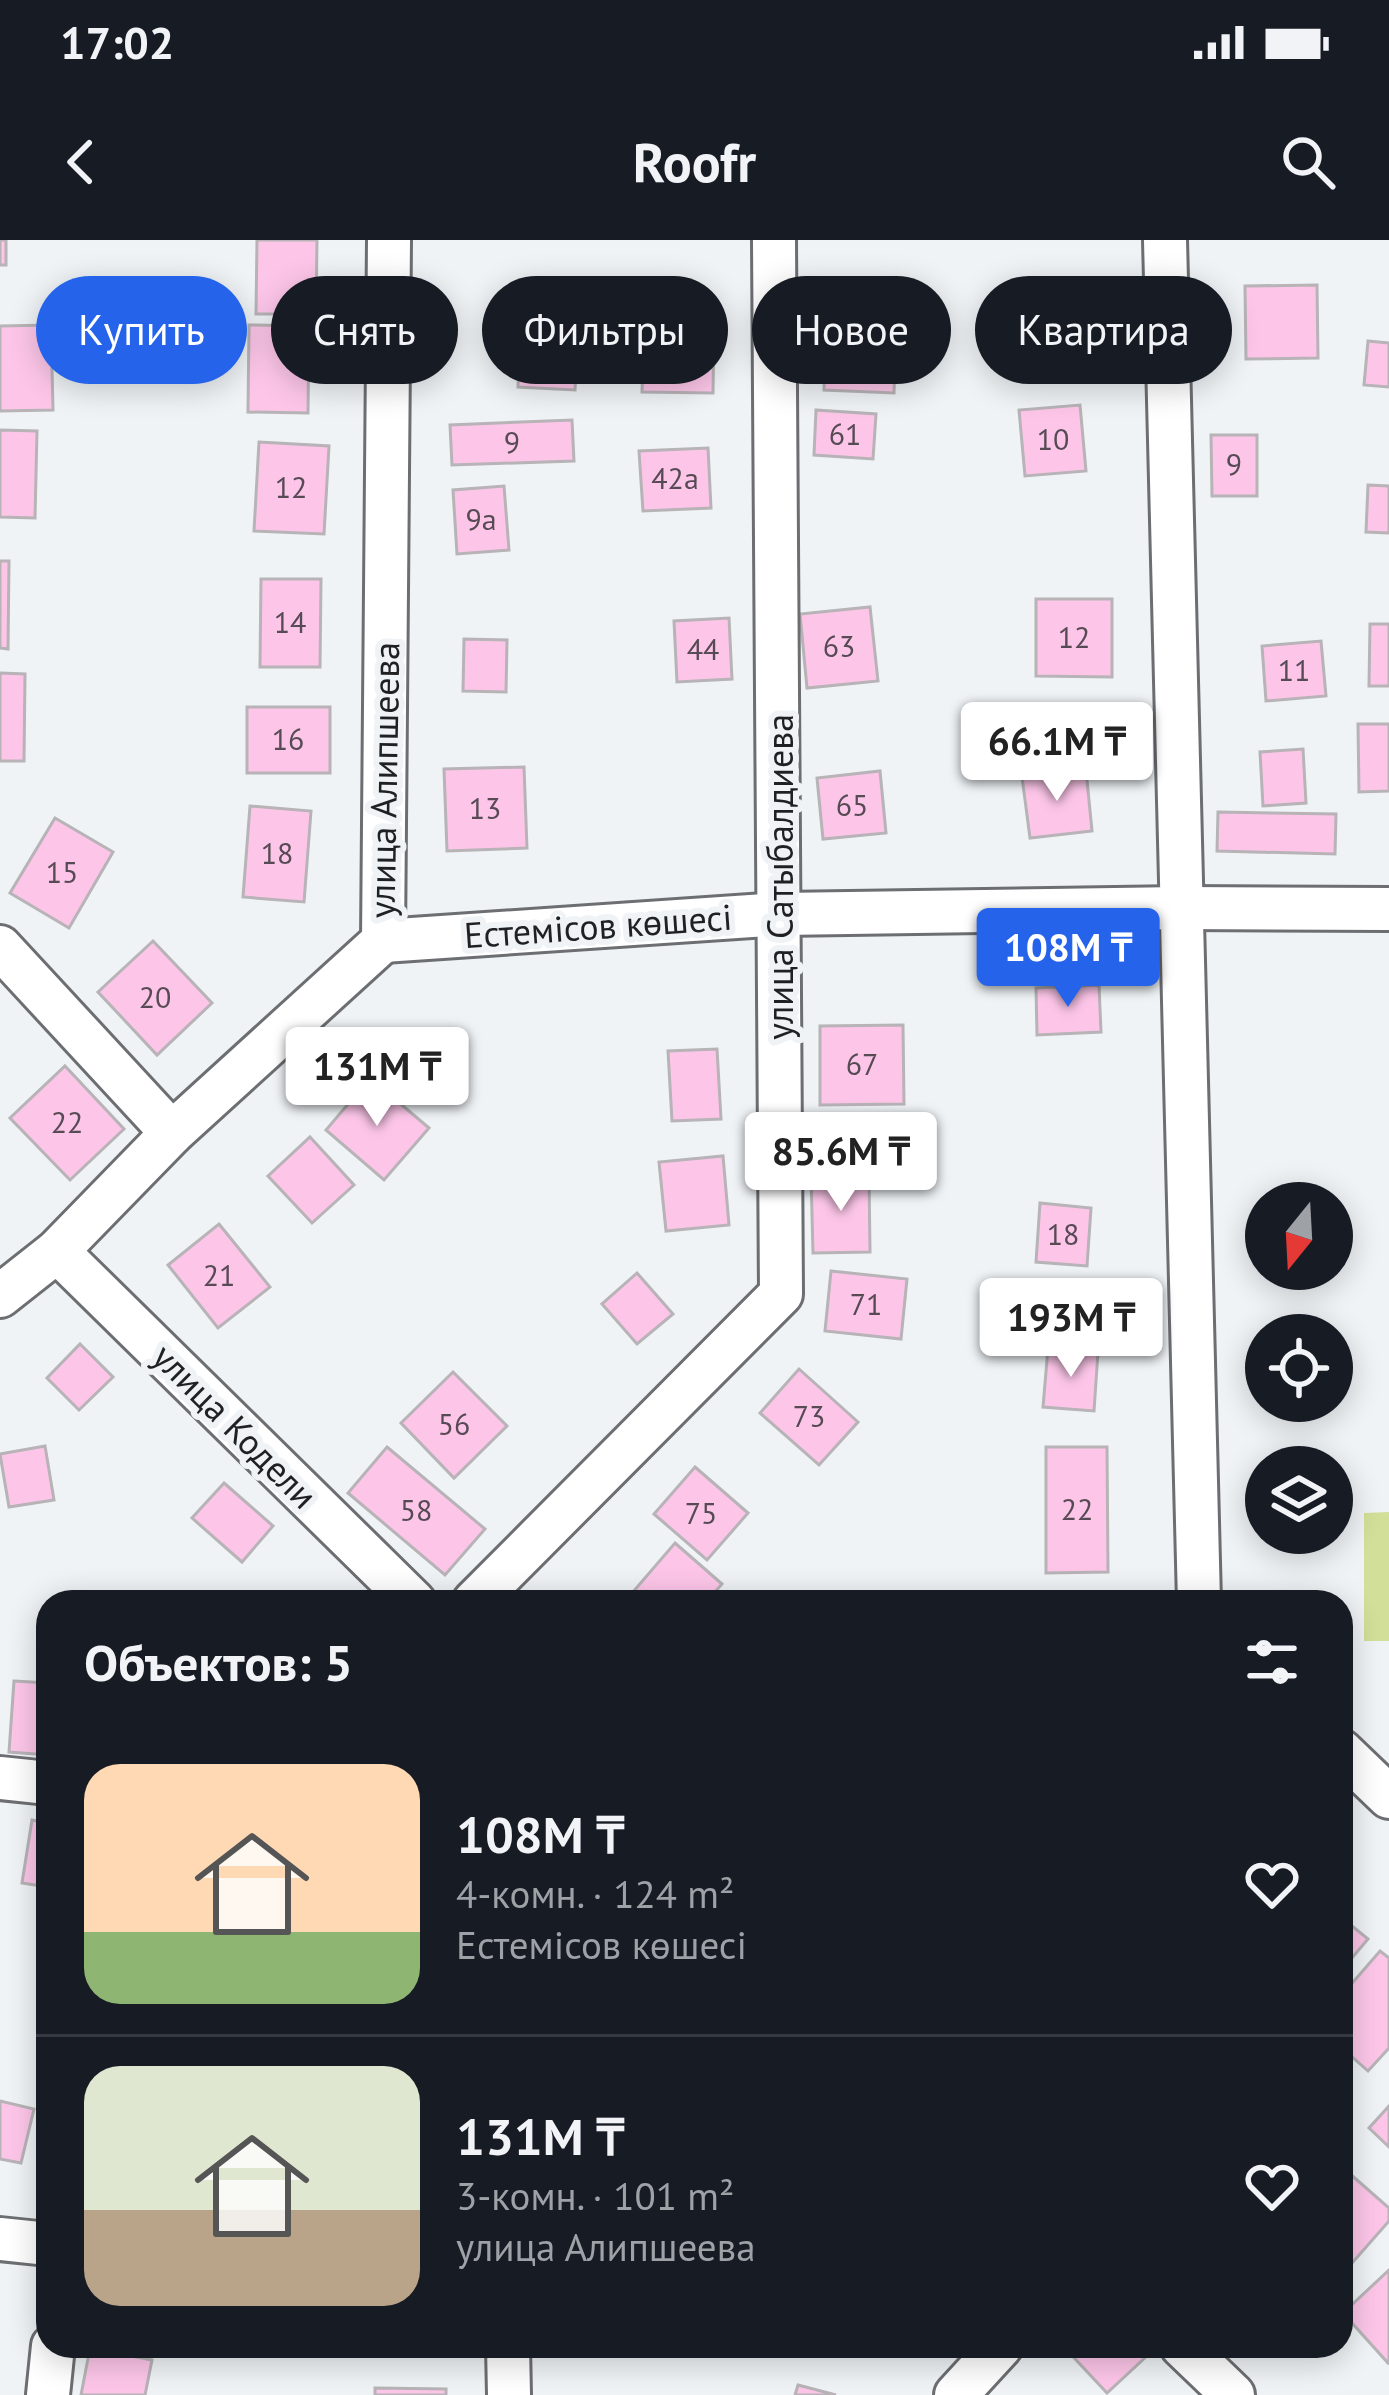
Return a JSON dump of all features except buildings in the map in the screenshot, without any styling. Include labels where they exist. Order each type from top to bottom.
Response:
[{"type":"street","name":"улица Алипшеева","points":[[0,1296],[57,1251],[172,1133],[383,941],[389,240]]},
{"type":"street","name":"улица Сатыбалдиева","points":[[486,1590],[781,1294],[774,240]]},
{"type":"street","points":[[1165,240],[1198,1590]]},
{"type":"street","name":"Естемісов көшесі","points":[[383,941],[781,914],[1389,909]]},
{"type":"street","points":[[0,947],[172,1133]]},
{"type":"street","name":"улица Кодели","points":[[57,1251],[401,1590]]},
{"type":"street","points":[[1353,1763],[1389,1798]]},
{"type":"street","points":[[0,1778],[36,1782]]},
{"type":"street","points":[[0,2239],[36,2243]]},
{"type":"street","points":[[48,2395],[52,2358]]},
{"type":"street","points":[[508,2358],[509,2395]]},
{"type":"street","points":[[956,2395],[990,2358]]},
{"type":"street","points":[[1194,2358],[1233,2395]]},
{"type":"green space","points":[[1389,1512],[1389,1641],[1364,1641],[1364,1513]]}]
